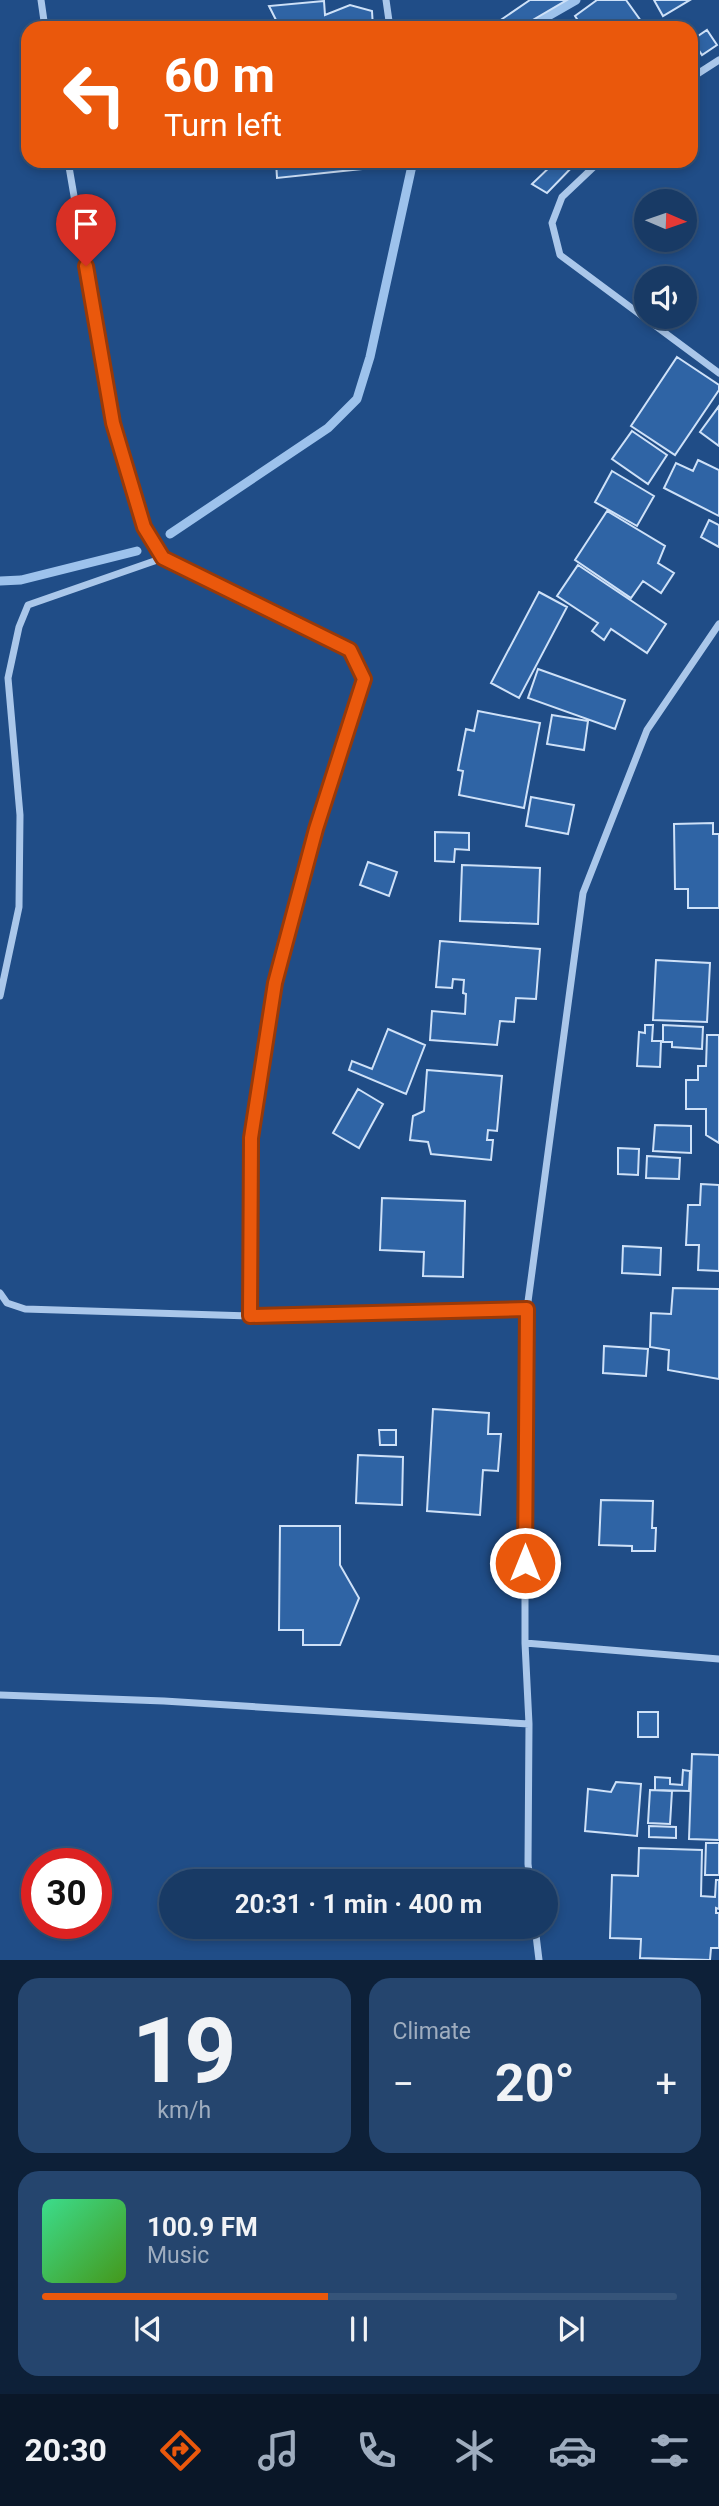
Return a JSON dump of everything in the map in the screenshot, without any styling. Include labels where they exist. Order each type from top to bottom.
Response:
[{"type":"street","points":[[41,0],[44,21]]},
{"type":"street","points":[[386,0],[389,21]]},
{"type":"street","points":[[698,74],[719,60]]},
{"type":"street","points":[[69,168],[113,423],[144,527],[163,558],[350,650],[364,679],[316,829],[275,983],[251,1138],[250,1316]]},
{"type":"street","points":[[593,168],[562,197],[552,223],[560,255],[719,373]]},
{"type":"street","points":[[0,996],[19,907],[20,815],[8,678],[19,627],[28,605],[163,558]]},
{"type":"street","points":[[529,1869],[527,1309],[583,893],[647,730],[719,624]]},
{"type":"street","points":[[0,1293],[7,1303],[25,1309],[250,1316],[527,1309]]},
{"type":"street","points":[[526,1643],[719,1659]]},
{"type":"street","points":[[0,1695],[164,1701],[529,1724]]},
{"type":"street","points":[[536,1939],[539,1960]]},
{"type":"building","points":[[530,0],[567,0],[531,21],[499,21]]},
{"type":"building","points":[[597,0],[626,0],[641,21],[578,21],[575,16]]},
{"type":"building","points":[[654,0],[690,0],[663,16]]},
{"type":"building","points":[[324,1],[325,15],[350,5],[372,11],[373,21],[276,21],[269,6]]},
{"type":"building","points":[[707,30],[717,45],[702,55],[698,49],[698,36]]},
{"type":"building","points":[[276,168],[371,168],[277,178]]},
{"type":"building","points":[[549,168],[571,168],[547,193],[532,184]]},
{"type":"building","points":[[677,357],[719,385],[719,390],[675,455],[631,426]]},
{"type":"building","points":[[719,406],[719,446],[700,432]]},
{"type":"building","points":[[632,431],[667,455],[648,484],[612,459]]},
{"type":"building","points":[[698,460],[719,470],[719,516],[664,488],[676,463],[693,471]]},
{"type":"building","points":[[612,471],[654,496],[637,526],[595,502]]},
{"type":"building","points":[[607,511],[665,546],[658,563],[674,573],[661,593],[643,581],[631,598],[575,560]]},
{"type":"building","points":[[709,520],[719,525],[719,547],[701,537]]},
{"type":"building","points":[[578,565],[666,624],[647,653],[611,629],[604,640],[592,631],[598,623],[557,596]]},
{"type":"building","points":[[539,592],[567,607],[519,698],[491,683]]},
{"type":"building","points":[[538,669],[625,700],[615,729],[528,698]]},
{"type":"building","points":[[478,711],[540,723],[524,808],[459,795],[463,771],[458,770],[466,729],[474,731]]},
{"type":"building","points":[[552,715],[588,721],[584,750],[547,744]]},
{"type":"building","points":[[531,797],[574,805],[568,834],[526,826]]},
{"type":"building","points":[[713,823],[713,834],[719,834],[719,908],[688,908],[688,889],[675,889],[674,824]]},
{"type":"building","points":[[435,832],[469,833],[469,850],[455,849],[454,862],[435,861]]},
{"type":"building","points":[[368,862],[397,872],[389,896],[360,885]]},
{"type":"building","points":[[462,865],[540,868],[538,924],[460,921]]},
{"type":"building","points":[[440,941],[540,949],[536,999],[516,998],[514,1022],[500,1021],[497,1045],[430,1040],[432,1011],[465,1014],[464,980],[453,979],[452,988],[436,987]]},
{"type":"building","points":[[656,960],[710,963],[707,1022],[653,1020]]},
{"type":"building","points":[[645,1025],[653,1025],[652,1041],[661,1041],[660,1067],[637,1066],[639,1032],[645,1033]]},
{"type":"building","points":[[663,1025],[703,1027],[702,1049],[672,1047],[672,1042],[663,1042]]},
{"type":"building","points":[[388,1029],[425,1045],[406,1094],[349,1070],[352,1061],[372,1069]]},
{"type":"building","points":[[707,1035],[719,1035],[719,1143],[706,1135],[706,1109],[686,1109],[686,1080],[698,1080],[698,1066],[706,1066]]},
{"type":"building","points":[[427,1070],[502,1076],[497,1131],[488,1130],[487,1140],[493,1140],[491,1160],[431,1154],[428,1142],[410,1140],[413,1116],[424,1111]]},
{"type":"building","points":[[358,1089],[383,1104],[359,1148],[333,1133]]},
{"type":"building","points":[[655,1125],[691,1126],[691,1153],[653,1151]]},
{"type":"building","points":[[618,1148],[639,1149],[638,1175],[618,1174]]},
{"type":"building","points":[[647,1156],[680,1158],[679,1179],[646,1178]]},
{"type":"building","points":[[701,1184],[719,1185],[719,1271],[698,1270],[699,1245],[686,1245],[688,1205],[700,1205]]},
{"type":"building","points":[[382,1198],[465,1201],[463,1277],[423,1276],[424,1252],[380,1250]]},
{"type":"building","points":[[623,1246],[661,1248],[660,1275],[622,1273]]},
{"type":"building","points":[[673,1288],[719,1289],[719,1379],[668,1370],[669,1350],[650,1347],[651,1313],[671,1314]]},
{"type":"building","points":[[604,1346],[648,1349],[646,1376],[603,1373]]},
{"type":"building","points":[[433,1409],[489,1413],[488,1434],[501,1434],[498,1471],[483,1470],[480,1515],[427,1511]]},
{"type":"building","points":[[379,1430],[396,1430],[396,1445],[380,1445]]},
{"type":"building","points":[[358,1455],[403,1457],[402,1505],[356,1503]]},
{"type":"building","points":[[601,1500],[653,1501],[655,1551],[632,1551],[632,1546],[599,1545]]},
{"type":"building","points":[[280,1526],[340,1526],[340,1565],[359,1598],[340,1645],[303,1645],[303,1630],[279,1630]]},
{"type":"building","points":[[638,1712],[658,1712],[658,1737],[638,1737]]},
{"type":"building","points":[[692,1754],[719,1755],[719,1840],[689,1839]]},
{"type":"building","points":[[683,1770],[690,1771],[689,1791],[655,1790],[655,1777],[670,1778],[670,1784],[682,1785]]},
{"type":"building","points":[[616,1782],[641,1784],[637,1836],[585,1831],[588,1789],[611,1792]]},
{"type":"building","points":[[650,1790],[672,1791],[670,1824],[648,1823]]},
{"type":"building","points":[[649,1826],[676,1827],[676,1838],[649,1837]]},
{"type":"building","points":[[706,1843],[719,1843],[719,1875],[705,1875]]},
{"type":"building","points":[[639,1848],[702,1850],[701,1896],[715,1897],[716,1880],[719,1880],[719,1909],[716,1908],[716,1913],[719,1913],[719,1948],[711,1948],[710,1960],[640,1958],[641,1939],[610,1938],[612,1875],[638,1876]]},
{"type":"waterway","points":[[539,21],[576,0]]},
{"type":"waterway","points":[[170,534],[328,428],[357,399],[370,357],[411,168]]},
{"type":"waterway","points":[[0,581],[21,580],[137,551]]},
{"type":"route","points":[[86,266],[113,423],[144,527],[163,558],[350,650],[364,679],[316,829],[275,983],[251,1138],[250,1316],[527,1309],[525,1563]]}]
